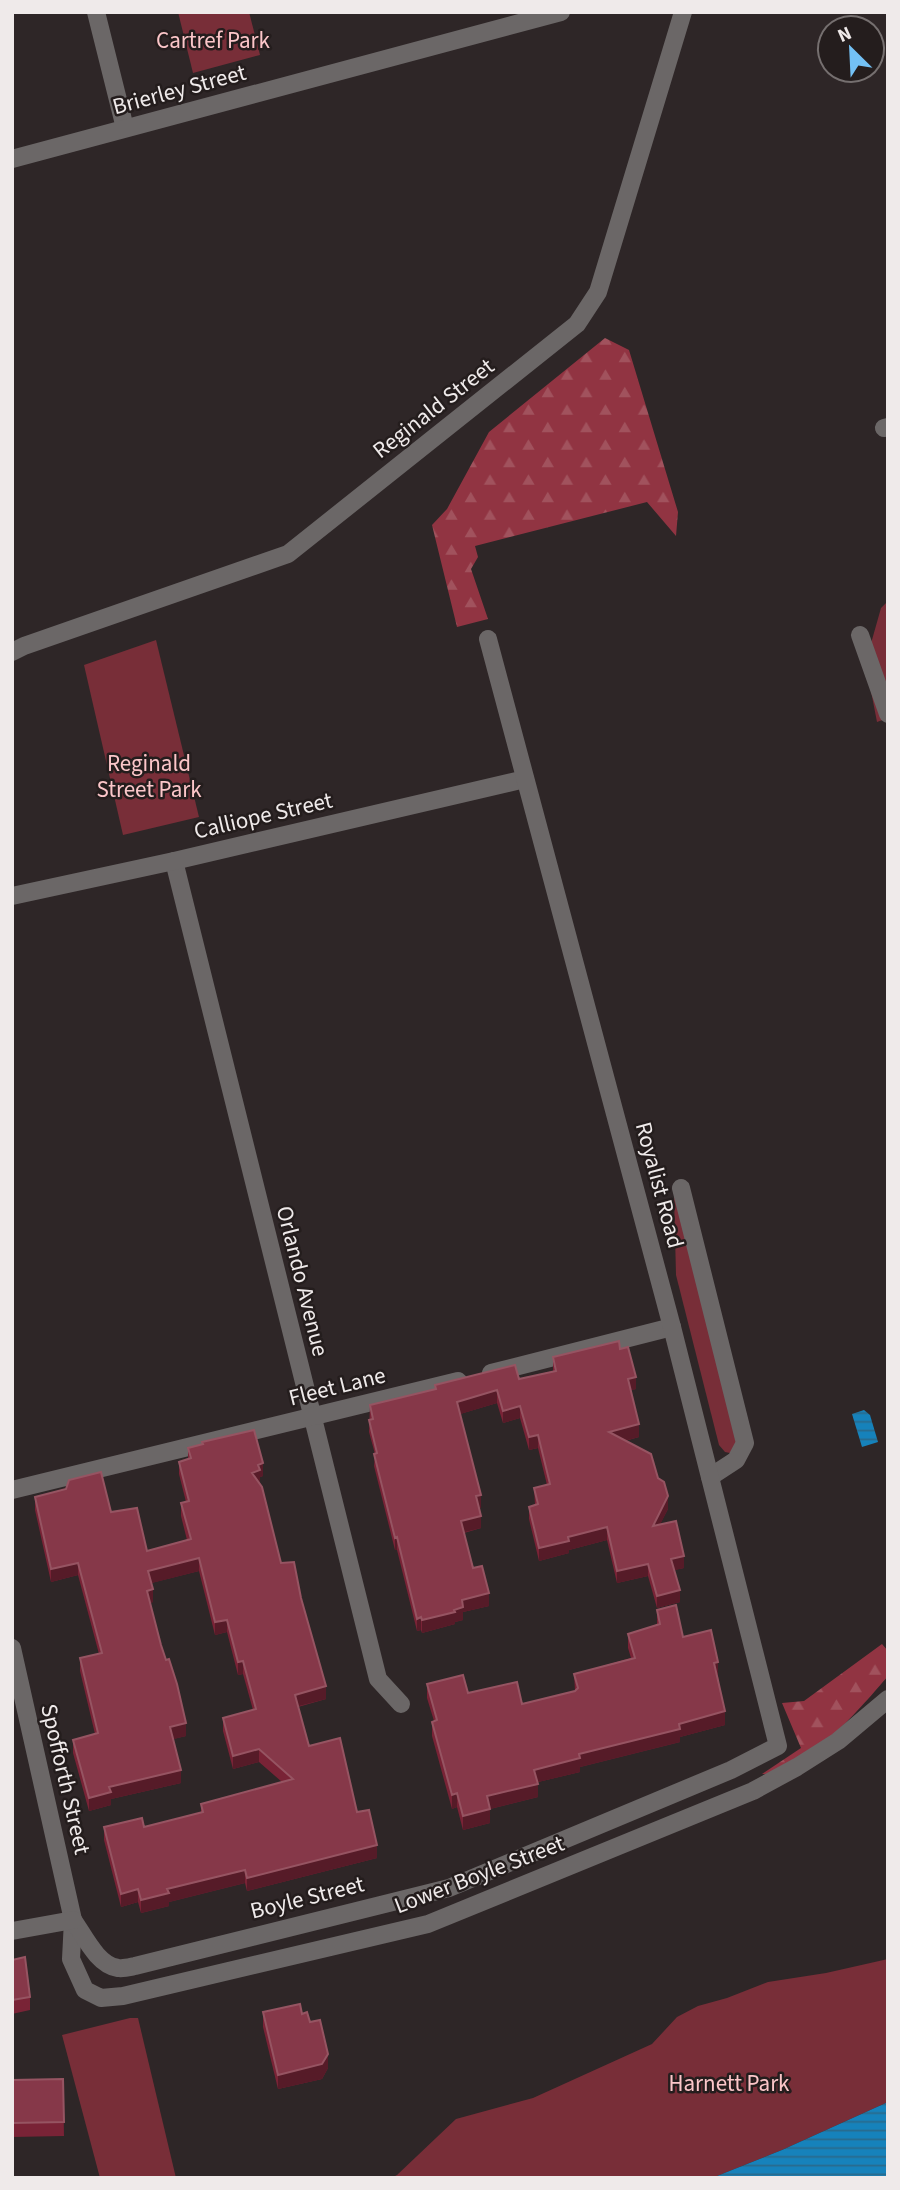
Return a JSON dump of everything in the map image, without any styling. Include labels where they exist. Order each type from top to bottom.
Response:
[{"type":"street","points":[[96,12],[125,128]]},
{"type":"street","name":"Brierley Street","points":[[12,159],[561,12]]},
{"type":"street","name":"Reginald Street","points":[[12,652],[288,554],[577,324],[598,292],[683,12]]},
{"type":"street","points":[[860,635],[888,714]]},
{"type":"street","name":"Royalist Road","points":[[488,639],[672,1327],[778,1746]]},
{"type":"street","name":"Calliope Street","points":[[12,896],[525,779]]},
{"type":"street","name":"Orlando Avenue","points":[[174,861],[378,1679],[401,1704]]},
{"type":"street","points":[[681,1188],[745,1443],[736,1460],[710,1477]]},
{"type":"street","name":"Fleet Lane","points":[[12,1490],[672,1327]]},
{"type":"street","name":"Spofforth Street","points":[[12,1648],[73,1920]]},
{"type":"street","name":"Lower Boyle Street","points":[[73,1920],[71,1959],[76,1974],[85,1990],[101,1998],[122,1996],[428,1924],[753,1791],[838,1741],[888,1699]]},
{"type":"street","name":"Boyle Street","points":[[73,1920],[98,1957],[118,1968],[135,1966],[449,1888],[731,1770],[778,1746]]},
{"type":"street","points":[[12,1931],[73,1920]]},
{"type":"green space","name":"Cartref Park","points":[[178,12],[249,12],[260,55],[193,73]]},
{"type":"green space","points":[[605,338],[629,350],[678,512],[676,536],[647,502],[475,546],[478,557],[471,569],[488,619],[457,627],[432,525],[447,509],[489,432]]},
{"type":"green space","points":[[888,601],[888,718],[877,722],[864,655],[868,654],[881,608]]},
{"type":"green space","name":"Reginald Street Park","points":[[156,640],[199,817],[123,835],[84,665]]},
{"type":"green space","points":[[675,1182],[737,1439],[735,1448],[730,1453],[725,1452],[719,1445],[676,1275]]},
{"type":"green space","points":[[882,1644],[888,1651],[888,1676],[864,1704],[813,1752],[778,1772],[762,1774],[801,1748],[782,1703],[804,1701]]},
{"type":"green space","name":"Harnett Park","points":[[888,1959],[888,2102],[782,2150],[712,2178],[391,2178],[456,2119],[533,2098],[652,2044],[677,2017],[698,2006],[768,1982]]},
{"type":"green space","points":[[138,2018],[176,2178],[100,2178],[62,2035]]},
{"type":"water","points":[[864,1410],[870,1415],[878,1442],[862,1447],[852,1414]]},
{"type":"water","points":[[888,2102],[888,2178],[712,2178],[782,2150]]},
{"type":"building","points":[[619,1341],[620,1349],[628,1347],[636,1377],[628,1379],[639,1424],[609,1432],[651,1454],[658,1478],[664,1482],[668,1496],[653,1526],[676,1521],[684,1556],[671,1559],[680,1590],[657,1596],[648,1564],[617,1571],[607,1527],[568,1537],[569,1541],[539,1548],[529,1507],[538,1504],[534,1488],[550,1484],[538,1435],[529,1437],[520,1406],[503,1411],[497,1390],[457,1402],[481,1495],[476,1496],[481,1516],[461,1521],[473,1568],[482,1566],[489,1593],[462,1600],[463,1607],[454,1610],[455,1612],[417,1619],[374,1454],[377,1453],[369,1420],[373,1419],[370,1405],[436,1389],[435,1385],[515,1365],[519,1379],[556,1371],[553,1357]]},
{"type":"building","points":[[254,1430],[263,1463],[258,1465],[260,1470],[252,1473],[262,1487],[281,1563],[294,1562],[301,1598],[326,1686],[295,1695],[309,1746],[340,1738],[357,1812],[369,1810],[377,1845],[247,1878],[245,1870],[167,1889],[169,1893],[141,1900],[138,1889],[121,1894],[104,1827],[142,1818],[144,1827],[203,1812],[201,1804],[293,1779],[259,1749],[233,1756],[223,1718],[256,1709],[243,1661],[238,1662],[227,1620],[215,1622],[199,1558],[148,1571],[153,1589],[147,1591],[161,1645],[177,1684],[186,1723],[170,1727],[181,1770],[109,1787],[111,1792],[89,1798],[73,1740],[98,1733],[80,1658],[102,1653],[78,1563],[51,1569],[35,1497],[66,1489],[69,1480],[101,1472],[111,1512],[137,1508],[147,1551],[191,1539],[181,1503],[189,1501],[179,1462],[191,1458],[188,1448],[203,1444],[202,1442]]},
{"type":"building","points":[[676,1605],[683,1637],[711,1630],[718,1662],[714,1663],[725,1711],[679,1724],[680,1729],[579,1754],[580,1758],[534,1770],[538,1784],[487,1796],[490,1809],[463,1816],[457,1793],[452,1795],[432,1722],[437,1720],[427,1684],[463,1675],[468,1693],[517,1682],[522,1704],[575,1691],[578,1688],[574,1674],[635,1658],[628,1634],[660,1624],[657,1610]]},
{"type":"building","points":[[25,1957],[30,1997],[12,2000],[12,1960]]},
{"type":"building","points":[[300,2004],[302,2014],[307,2012],[310,2022],[320,2020],[328,2054],[322,2064],[278,2075],[263,2012]]},
{"type":"building","points":[[63,2079],[64,2122],[12,2123],[12,2080]]}]
